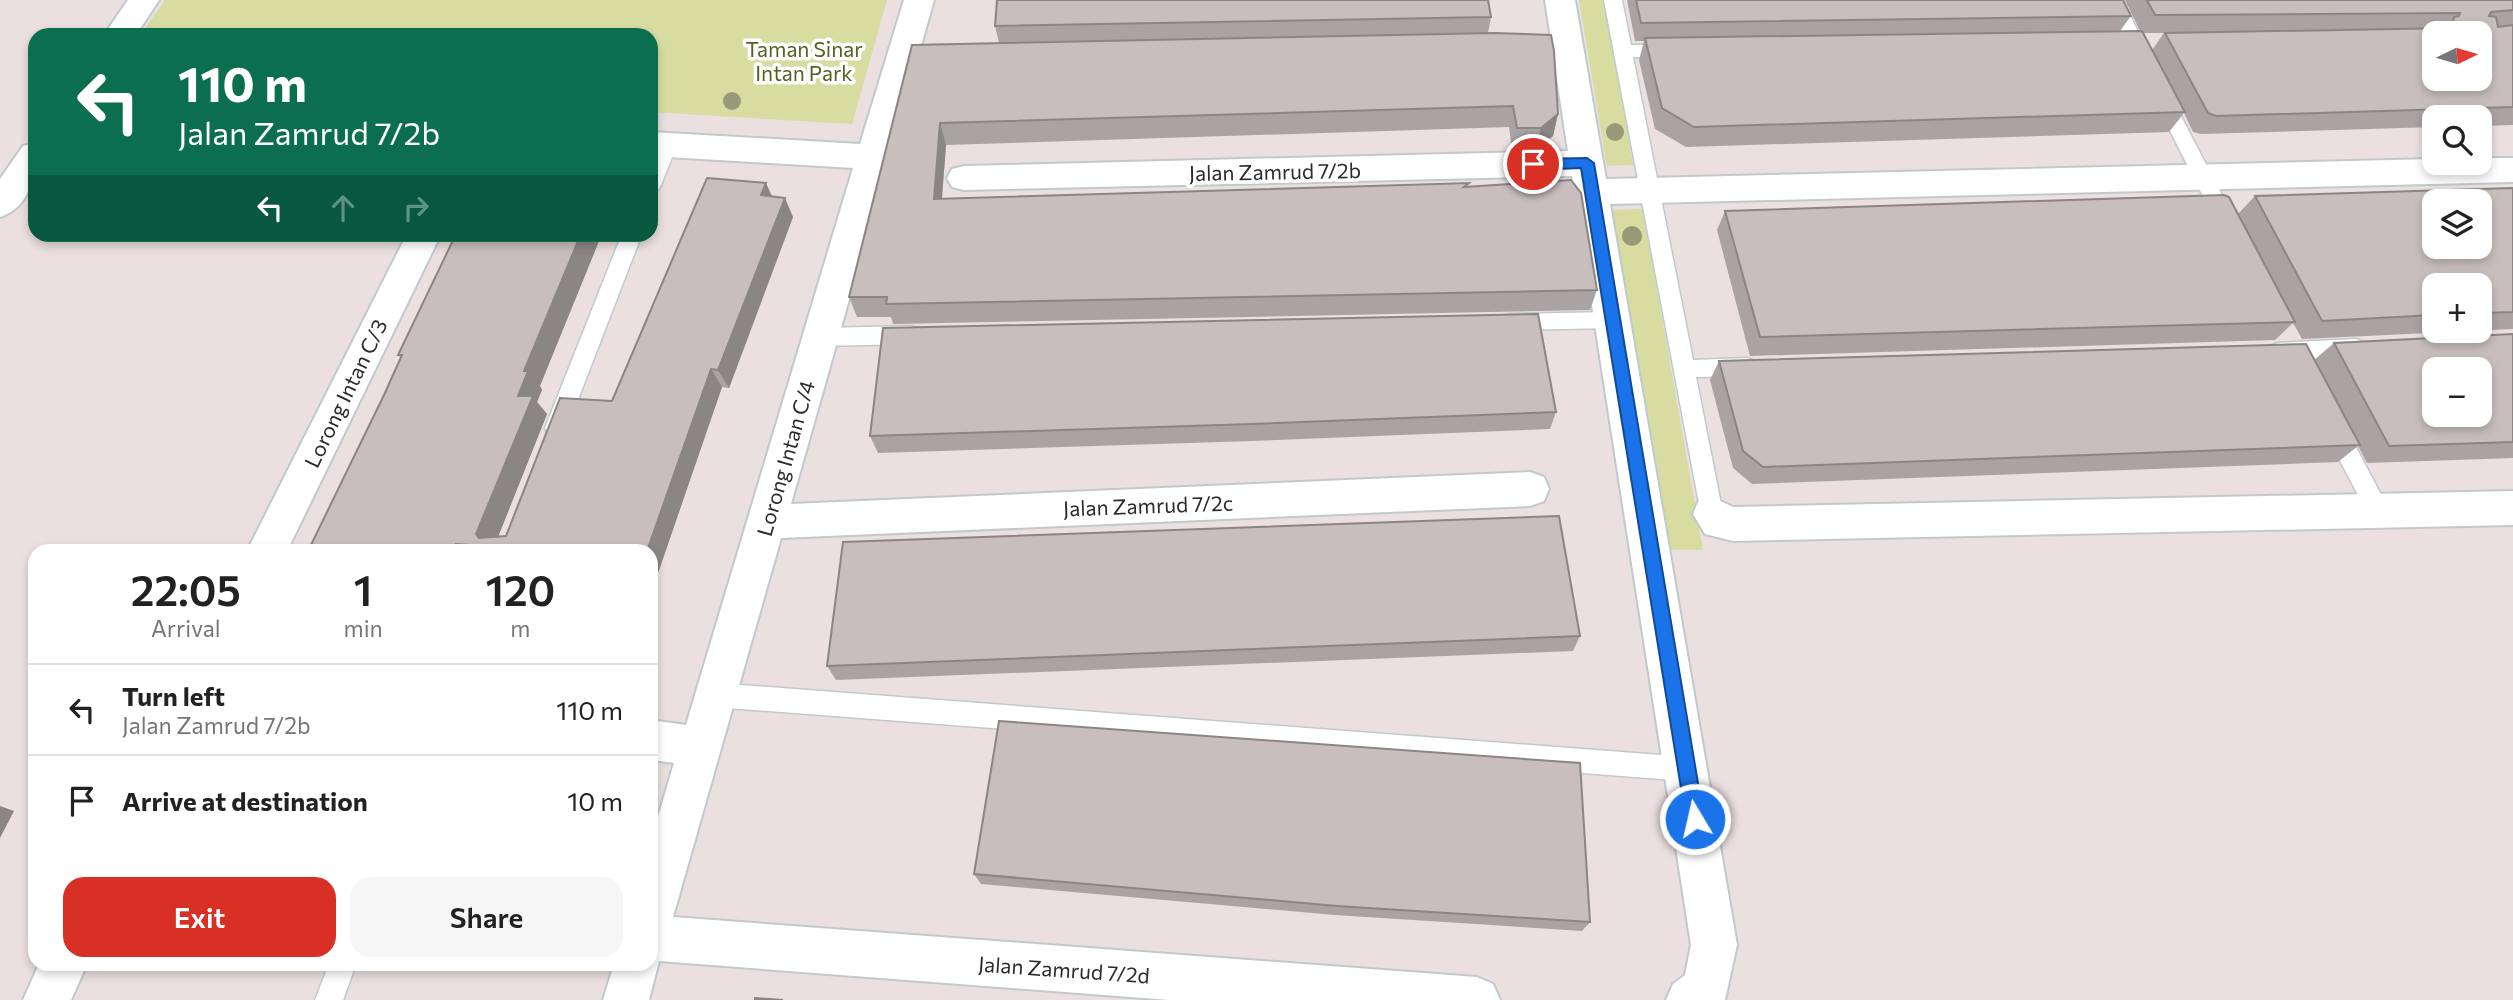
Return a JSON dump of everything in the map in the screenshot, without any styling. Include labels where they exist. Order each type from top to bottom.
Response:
[{"type":"street","points":[[125,28],[145,0]]},
{"type":"street","name":"Lorong Intan C/4","points":[[658,892],[873,157],[909,58],[919,0]]},
{"type":"street","points":[[1560,0],[1561,45],[1590,177],[1714,945],[1697,994]]},
{"type":"street","points":[[659,145],[873,157]]},
{"type":"street","points":[[1,202],[28,165]]},
{"type":"street","name":"Jalan Zamrud 7/2b","points":[[964,178],[1590,177],[1649,190],[2513,170]]},
{"type":"street","name":"Lorong Intan C/3","points":[[270,544],[420,242]]},
{"type":"street","name":"Jalan Zamrud 7/2c","points":[[766,522],[1530,489]]},
{"type":"street","points":[[1712,514],[1719,522],[1733,524],[2379,513],[2513,508]]},
{"type":"street","points":[[658,741],[701,747]]},
{"type":"street","name":"Jalan Zamrud 7/2d","points":[[658,938],[1477,1000]]},
{"type":"street","points":[[46,1000],[60,971]]},
{"type":"street","points":[[626,1000],[635,971]]},
{"type":"lane","points":[[1613,0],[1712,514]]},
{"type":"lane","points":[[2113,0],[2236,241]]},
{"type":"lane","points":[[2108,45],[2163,44]]},
{"type":"lane","points":[[1622,51],[1691,51]]},
{"type":"lane","points":[[547,450],[629,242]]},
{"type":"lane","points":[[1487,323],[1612,320]]},
{"type":"lane","points":[[2281,327],[2306,374]]},
{"type":"lane","points":[[820,337],[931,335]]},
{"type":"lane","points":[[2252,352],[2376,347]]},
{"type":"lane","points":[[1683,369],[1766,366]]},
{"type":"lane","points":[[2324,409],[2379,513]]},
{"type":"lane","points":[[715,695],[1687,769]]},
{"type":"lane","points":[[329,1000],[340,971]]},
{"type":"green space","name":"Taman Sinar Intan Park","points":[[165,0],[887,0],[852,124],[658,112],[658,28],[145,28]]},
{"type":"green space","points":[[1579,0],[1606,0],[1633,165],[1607,166]]},
{"type":"green space","points":[[1643,209],[1703,550],[1664,550],[1610,210]]},
{"type":"building","points":[[997,0],[1488,0],[1491,17],[995,26]]},
{"type":"building","points":[[1636,0],[2123,0],[2131,16],[1641,23]]},
{"type":"building","points":[[2147,0],[2513,0],[2513,10],[2491,12],[2489,16],[2496,17],[2498,27],[2513,25],[2513,107],[2422,105],[2422,110],[2216,116],[2208,113],[2165,33],[2422,29],[2422,91],[2492,91],[2492,21],[2453,21],[2460,13],[2155,15]]},
{"type":"building","points":[[2142,31],[2185,112],[1694,127],[1662,108],[1645,38]]},
{"type":"building","points":[[1494,33],[1551,35],[1558,114],[1541,128],[1517,128],[1513,106],[940,123],[934,199],[1469,183],[1464,187],[1571,180],[1581,193],[1597,290],[886,304],[887,297],[849,297],[912,45]]},
{"type":"building","points":[[707,178],[766,183],[761,195],[785,198],[718,370],[711,369],[649,544],[311,544],[384,395],[402,355],[398,355],[452,242],[578,242],[524,371],[528,371],[518,396],[533,396],[476,534],[479,538],[506,536],[560,398],[612,401]]},
{"type":"building","points":[[2513,188],[2513,312],[2492,313],[2492,273],[2422,273],[2422,316],[2322,321],[2255,196],[2422,191],[2422,259],[2492,259],[2492,189],[2481,189]]},
{"type":"building","points":[[2224,195],[2229,197],[2295,322],[1760,337],[1725,211]]},
{"type":"building","points":[[1538,314],[1556,412],[870,436],[883,328]]},
{"type":"building","points":[[2513,334],[2513,442],[2389,446],[2334,343],[2422,339],[2422,343],[2492,343],[2492,335]]},
{"type":"building","points":[[2306,344],[2360,445],[1763,467],[1743,451],[1719,361]]},
{"type":"building","points":[[1559,516],[1580,636],[827,666],[843,542]]},
{"type":"building","points":[[999,721],[1580,763],[1590,922],[1337,906],[974,874]]},
{"type":"route","points":[[1533,164],[1587,163],[1695,819]]}]
